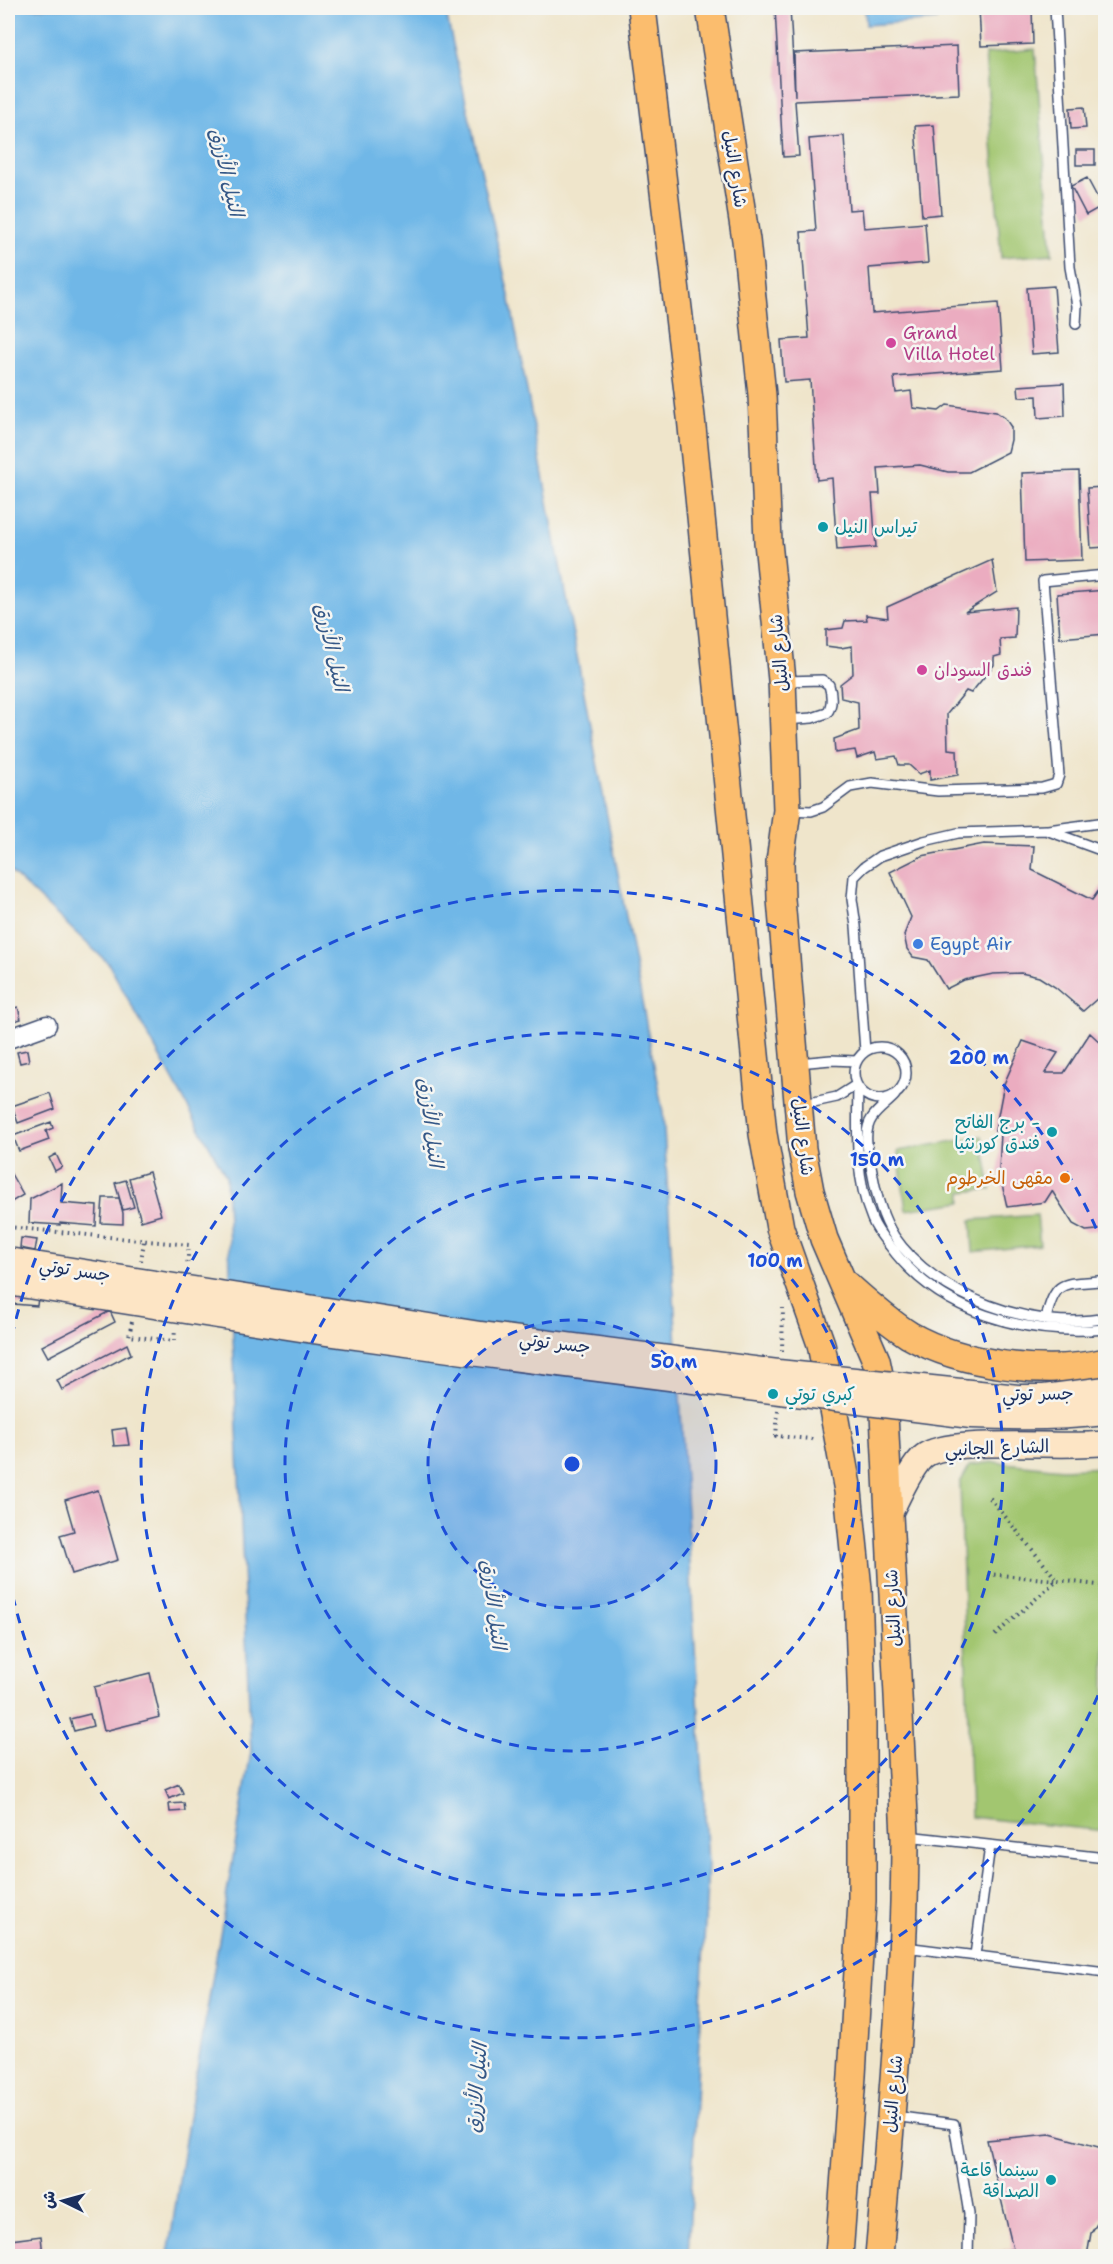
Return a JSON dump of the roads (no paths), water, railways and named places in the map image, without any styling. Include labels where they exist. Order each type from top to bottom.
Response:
[{"type":"main road","name":"شارع النيل","points":[[642,8],[691,417],[763,1134],[780,1228],[821,1344],[848,1491],[858,1588],[862,1719],[862,1901],[839,2256]]},
{"type":"main road","name":"شارع النيل","points":[[711,8],[746,240],[762,395],[768,542],[782,680],[787,810],[780,862],[802,1149],[810,1191],[824,1239],[839,1279],[876,1360],[884,1394],[905,1903],[879,2256]]},
{"type":"main road","points":[[839,1279],[874,1310],[910,1335],[958,1355],[1029,1369],[1088,1366],[1106,1362]]},
{"type":"main road","points":[[862,1901],[905,1903]]},
{"type":"street","points":[[8,1039],[46,1025]]},
{"type":"street","name":"جسر توتي","points":[[8,1260],[480,1334],[778,1372],[1018,1397],[1044,1398],[1106,1389]]},
{"type":"street","name":"جسر توتي","points":[[8,1283],[326,1333],[971,1416],[1029,1418],[1106,1413]]},
{"type":"street","name":"الشارع الجانبي","points":[[889,1515],[914,1467],[924,1456],[941,1448],[966,1445],[1106,1443]]},
{"type":"lane","points":[[1055,8],[1070,267],[1077,306],[1076,324]]},
{"type":"lane","points":[[787,810],[811,811],[823,807],[850,787],[872,783],[938,791],[1042,788],[1056,784],[1059,776],[1043,581],[1106,575]]},
{"type":"lane","points":[[782,680],[822,680],[829,686],[831,697],[830,709],[827,713],[812,718],[783,720]]},
{"type":"lane","points":[[865,1051],[852,899],[854,877],[864,867],[880,856],[958,833],[1046,830],[1106,822]]},
{"type":"lane","points":[[1046,830],[1105,851]]},
{"type":"lane","points":[[1106,1318],[1071,1321],[1046,1319],[1004,1310],[942,1283],[915,1261],[895,1238],[878,1200],[867,1137],[871,1120],[902,1088],[906,1078],[906,1067],[902,1057],[895,1050],[885,1046],[874,1046],[865,1051],[856,1061],[853,1073],[857,1086],[857,1143],[872,1219],[904,1266],[933,1291],[999,1321],[1020,1326],[1061,1330],[1106,1329]]},
{"type":"lane","points":[[795,1063],[831,1060],[856,1061]]},
{"type":"lane","points":[[857,1086],[866,1095],[875,1099],[885,1099],[895,1095]]},
{"type":"lane","points":[[798,1106],[837,1097],[857,1086]]},
{"type":"lane","points":[[1046,1319],[1052,1295],[1062,1286],[1106,1280]]},
{"type":"lane","points":[[904,1836],[1106,1858]]},
{"type":"lane","points":[[975,1955],[990,1846]]},
{"type":"lane","points":[[902,1946],[1106,1972]]},
{"type":"lane","points":[[891,2116],[954,2124],[969,2214],[968,2256]]},
{"type":"water","name":"النيل الأزرق","points":[[8,8],[445,8],[510,300],[663,1113],[708,1864],[688,2256],[168,2256],[185,2140],[251,1752],[226,1176],[108,963],[8,869]]},
{"type":"water","points":[[865,8],[936,8],[937,20],[866,25]]},
{"type":"place","name":"Grand Villa Hotel","points":[[891,343]]},
{"type":"place","name":"تيراس النيل","points":[[823,527]]},
{"type":"place","name":"فندق السودان","points":[[922,670]]},
{"type":"place","name":"Egypt Air","points":[[918,944]]},
{"type":"place","name":"برج الفاتح - فندق كورنثيا","points":[[1052,1132]]},
{"type":"place","name":"مقهى الخرطوم","points":[[1065,1178]]},
{"type":"place","name":"كبري توتي","points":[[773,1394]]},
{"type":"place","name":"سينما قاعة الصداقة","points":[[1051,2180]]}]
